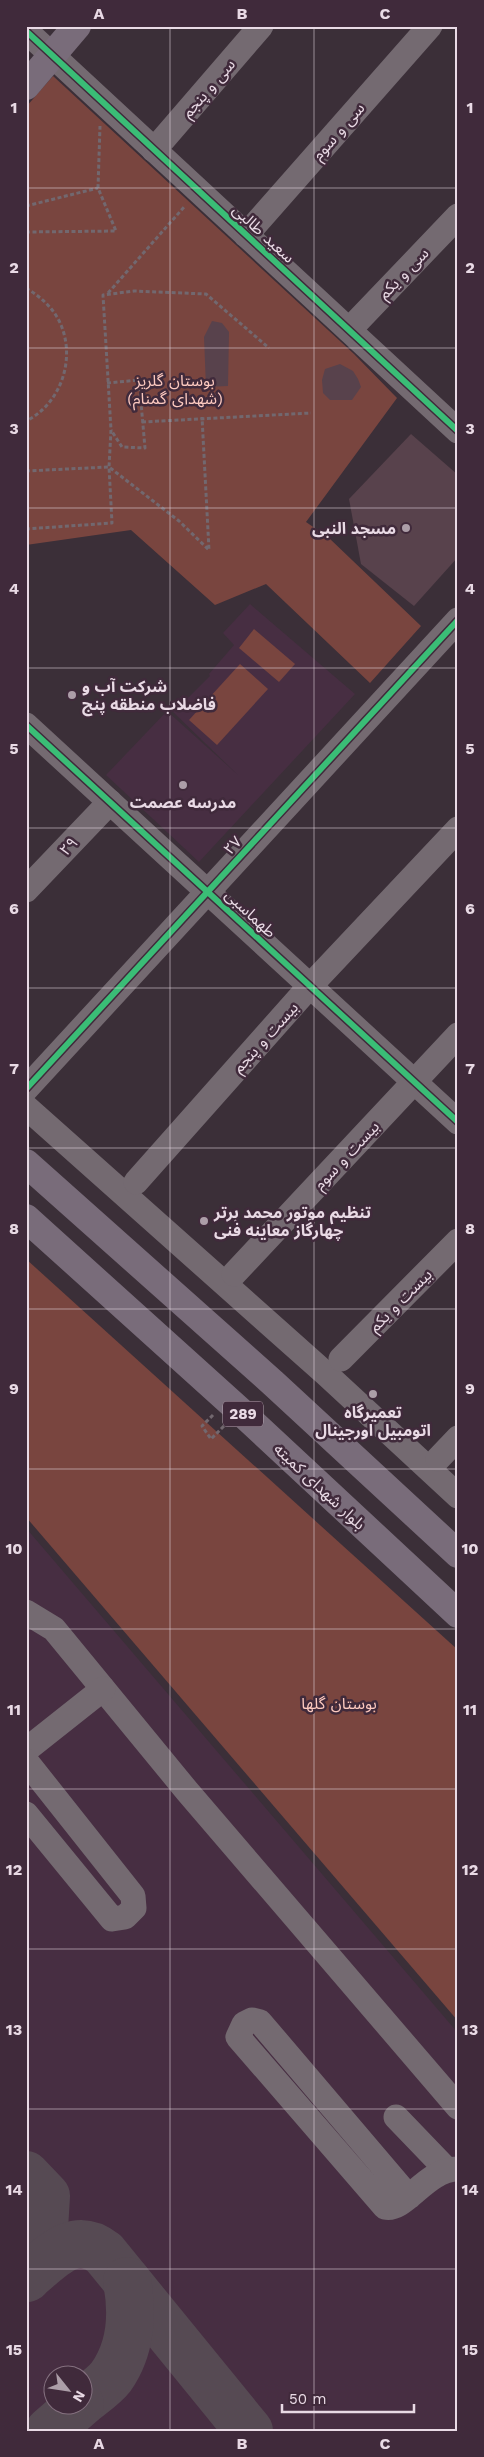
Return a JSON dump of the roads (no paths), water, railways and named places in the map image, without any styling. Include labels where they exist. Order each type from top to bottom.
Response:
[{"type":"main road","points":[[26,86],[77,26]]},
{"type":"main road","name":"289","points":[[26,1163],[267,1378],[458,1554]]},
{"type":"main road","name":"بلوار شهدای کمیته","points":[[26,1218],[240,1411],[458,1614]]},
{"type":"street","name":"سی و پنجم","points":[[154,150],[261,26]]},
{"type":"street","name":"سی و سوم","points":[[246,235],[430,26]]},
{"type":"street","name":"سعید طالبی","points":[[26,31],[458,431]]},
{"type":"street","name":"سی و یکم","points":[[349,330],[458,216]]},
{"type":"street","name":"۲۷","points":[[26,1089],[458,620]]},
{"type":"street","name":"طهماسبی","points":[[26,725],[458,1122]]},
{"type":"street","name":"۲۹","points":[[26,890],[110,802]]},
{"type":"street","name":"بیست و پنجم","points":[[136,1182],[310,986],[458,829]]},
{"type":"street","name":"بیست و سوم","points":[[234,1274],[458,1035]]},
{"type":"street","points":[[26,1107],[326,1374],[458,1496]]},
{"type":"street","name":"بیست و یکم","points":[[342,1359],[458,1241]]},
{"type":"street","points":[[438,1459],[458,1438]]},
{"type":"street","points":[[26,1612],[54,1629],[186,1791],[458,2107]]},
{"type":"street","points":[[26,1750],[103,1689]]},
{"type":"street","points":[[26,1761],[133,1896],[134,1908],[125,1917],[112,1919],[26,1814]]},
{"type":"street","points":[[396,2117],[452,2169],[428,2179],[409,2197],[396,2208],[385,2207],[238,2037],[244,2024],[252,2020],[260,2022],[409,2197]]},
{"type":"place","name":"مسجد النبی","points":[[406,528]]},
{"type":"place","name":"شرکت آب و فاضلاب منطقه پنج","points":[[72,695]]},
{"type":"place","name":"مدرسه عصمت","points":[[183,785]]},
{"type":"place","name":"تنظیم موتور محمد برتر چهارگاز معاینه فنی","points":[[204,1221]]},
{"type":"place","name":"تعمیرگاه اتومبیل اورجینال","points":[[373,1394]]},
{"type":"park label","name":"بوستان گلریز (شهدای گمنام)","points":[[175,389]]},
{"type":"park label","name":"بوستان گلها","points":[[339,1703]]}]
